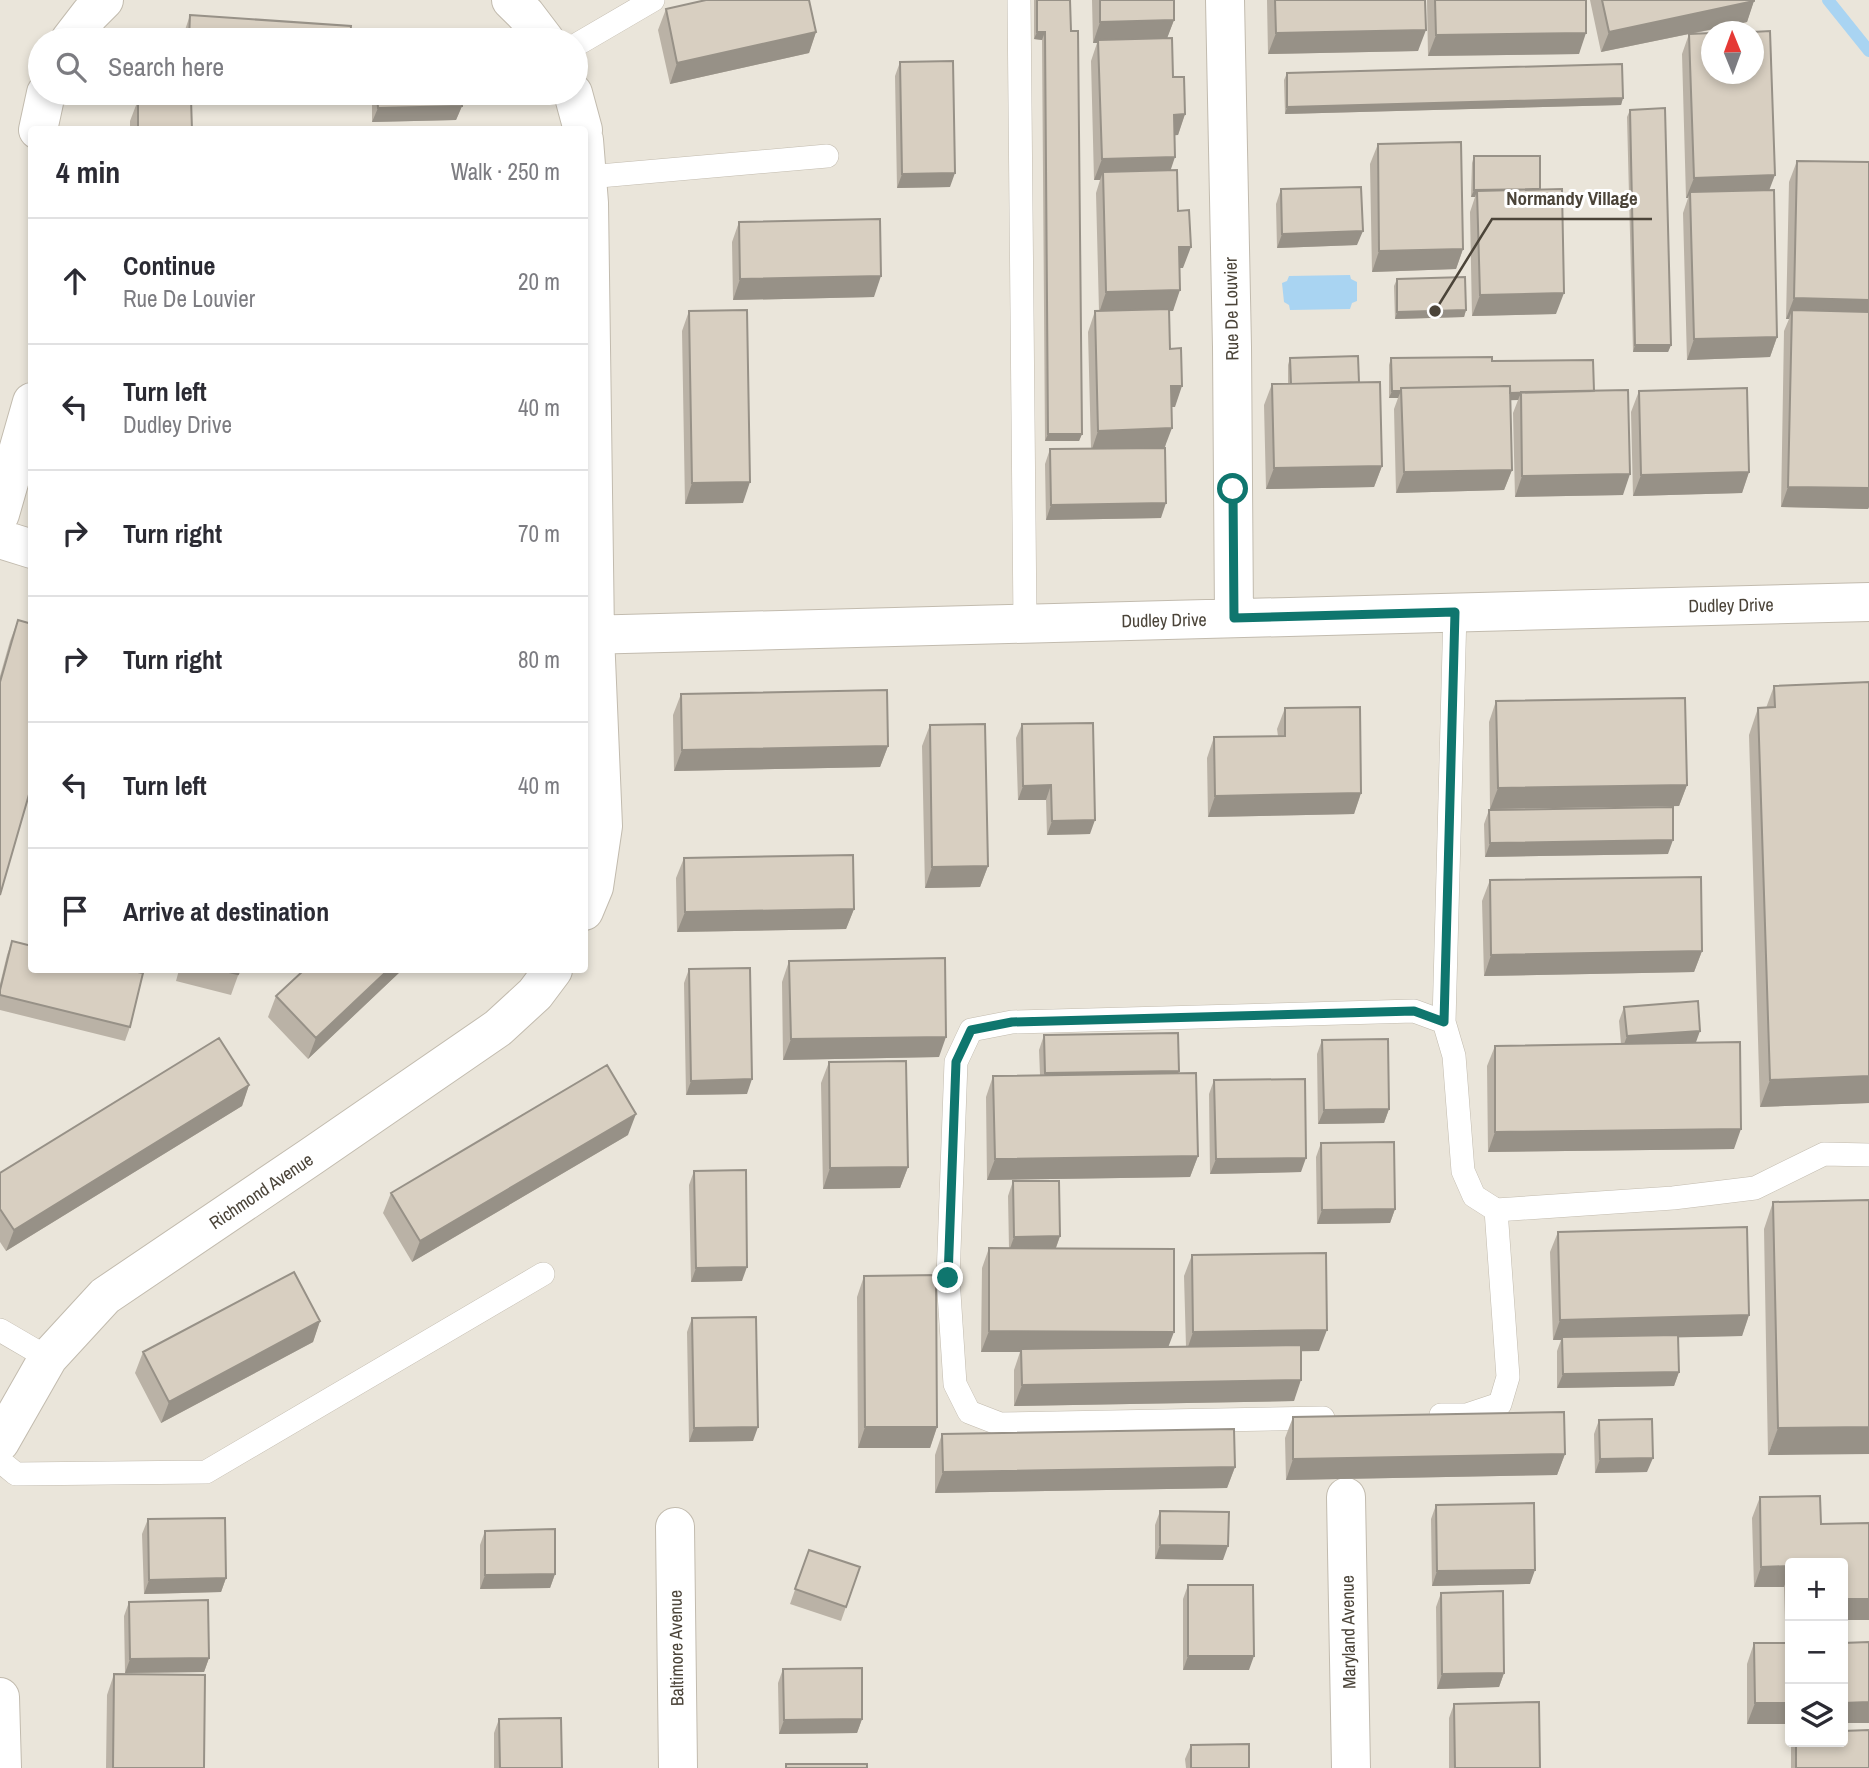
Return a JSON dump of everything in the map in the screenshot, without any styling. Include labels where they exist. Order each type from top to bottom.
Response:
[{"type":"street","points":[[80,28],[104,0]]},
{"type":"street","points":[[511,0],[536,28]]},
{"type":"street","name":"Rue De Louvier","points":[[1225,0],[1234,618]]},
{"type":"street","points":[[38,126],[43,105]]},
{"type":"street","points":[[576,105],[582,126]]},
{"type":"street","points":[[588,396],[590,635],[603,826],[594,887],[588,901]]},
{"type":"street","points":[[0,514],[28,416]]},
{"type":"street","points":[[0,539],[28,548]]},
{"type":"street","name":"Dudley Drive","points":[[590,635],[1869,602]]},
{"type":"street","name":"Richmond Avenue","points":[[0,1442],[48,1358],[105,1296],[498,1028],[535,994],[551,973]]},
{"type":"street","name":"Maryland Avenue","points":[[1346,1497],[1351,1768]]},
{"type":"street","name":"Baltimore Avenue","points":[[675,1527],[678,1768]]},
{"type":"street","points":[[0,1697],[2,1768]]},
{"type":"lane","points":[[588,38],[653,0]]},
{"type":"lane","points":[[1019,0],[1026,623]]},
{"type":"lane","points":[[588,158],[827,156]]},
{"type":"lane","points":[[1455,612],[1444,1022],[1454,1056],[1463,1171],[1474,1196],[1496,1210],[1673,1198],[1755,1188],[1824,1154],[1869,1155]]},
{"type":"lane","points":[[1343,1418],[1000,1424],[969,1412],[955,1384],[948,1278],[956,1062],[971,1030],[1012,1022],[1414,1011],[1444,1022]]},
{"type":"lane","points":[[1426,1416],[1467,1415],[1500,1404],[1508,1377],[1496,1210]]},
{"type":"lane","points":[[0,1461],[16,1474],[206,1472],[542,1274]]},
{"type":"lane","points":[[0,1330],[48,1358]]},
{"type":"shaded area","points":[[0,0],[1869,0],[1869,1768],[0,1768]]},
{"type":"water","points":[[1350,275],[1351,279],[1357,282],[1357,301],[1352,303],[1350,309],[1290,310],[1289,305],[1284,302],[1282,283],[1287,281],[1289,276]]},
{"type":"building","points":[[706,0],[809,0],[816,32],[677,63],[666,9]]},
{"type":"building","points":[[1037,0],[1070,0],[1071,31],[1078,31],[1082,434],[1048,434],[1045,32],[1037,32]]},
{"type":"building","points":[[1100,0],[1174,0],[1174,20],[1100,22]]},
{"type":"building","points":[[1275,0],[1425,0],[1426,30],[1276,33]]},
{"type":"building","points":[[1435,0],[1586,0],[1586,33],[1436,35]]},
{"type":"building","points":[[1602,0],[1754,0],[1754,1],[1609,32]]},
{"type":"building","points":[[190,15],[351,26],[351,28],[189,28]]},
{"type":"building","points":[[1764,31],[1770,31],[1775,175],[1694,178],[1689,34],[1701,33],[1701,84],[1764,84]]},
{"type":"building","points":[[1172,38],[1173,77],[1184,77],[1185,114],[1174,115],[1175,157],[1102,159],[1098,40]]},
{"type":"building","points":[[953,61],[955,173],[902,174],[900,62]]},
{"type":"building","points":[[1622,64],[1623,98],[1287,107],[1287,73]]},
{"type":"building","points":[[138,105],[191,105],[192,126],[138,126]]},
{"type":"building","points":[[378,105],[462,106],[378,108]]},
{"type":"building","points":[[1665,108],[1671,345],[1635,345],[1630,110]]},
{"type":"building","points":[[1461,142],[1463,249],[1379,251],[1378,144]]},
{"type":"building","points":[[1474,156],[1540,156],[1540,189],[1474,190]]},
{"type":"building","points":[[1797,161],[1869,162],[1869,300],[1794,298]]},
{"type":"building","points":[[1177,170],[1178,211],[1189,210],[1191,247],[1179,247],[1180,290],[1106,292],[1103,172]]},
{"type":"building","points":[[1361,187],[1363,231],[1282,234],[1281,189]]},
{"type":"building","points":[[1562,189],[1564,293],[1480,295],[1477,191]]},
{"type":"building","points":[[1774,190],[1777,337],[1694,339],[1690,192]]},
{"type":"building","points":[[880,219],[881,276],[740,279],[739,222]]},
{"type":"building","points":[[1465,277],[1466,310],[1397,312],[1397,279]]},
{"type":"building","points":[[1169,309],[1170,349],[1181,348],[1182,386],[1171,386],[1172,428],[1098,431],[1095,311]]},
{"type":"building","points":[[747,310],[750,482],[692,483],[689,311]]},
{"type":"building","points":[[1792,310],[1869,312],[1869,488],[1788,487]]},
{"type":"building","points":[[1358,356],[1359,382],[1291,384],[1290,358]]},
{"type":"building","points":[[1492,357],[1492,361],[1593,360],[1594,391],[1510,393],[1510,386],[1401,388],[1401,391],[1392,391],[1391,358]]},
{"type":"building","points":[[1380,382],[1382,466],[1274,468],[1272,384]]},
{"type":"building","points":[[1510,386],[1512,470],[1404,472],[1401,388]]},
{"type":"building","points":[[1747,388],[1749,472],[1641,475],[1639,391]]},
{"type":"building","points":[[1628,390],[1630,474],[1522,476],[1521,392]]},
{"type":"building","points":[[1165,448],[1166,503],[1051,505],[1050,449]]},
{"type":"building","points":[[18,620],[28,623],[28,798],[0,895],[0,682]]},
{"type":"building","points":[[1869,682],[1869,1076],[1770,1080],[1758,708],[1775,707],[1774,686]]},
{"type":"building","points":[[887,690],[888,746],[682,750],[681,694]]},
{"type":"building","points":[[1685,698],[1687,785],[1498,788],[1496,701]]},
{"type":"building","points":[[1360,707],[1361,793],[1215,796],[1214,737],[1285,736],[1285,708]]},
{"type":"building","points":[[1093,723],[1095,820],[1052,821],[1051,785],[1023,786],[1022,724]]},
{"type":"building","points":[[985,724],[988,866],[932,867],[930,725]]},
{"type":"building","points":[[1673,807],[1673,840],[1490,843],[1489,810]]},
{"type":"building","points":[[853,855],[854,909],[685,912],[684,858]]},
{"type":"building","points":[[1701,877],[1702,951],[1491,955],[1490,880]]},
{"type":"building","points":[[12,941],[28,945],[28,973],[143,973],[130,1027],[0,995]]},
{"type":"building","points":[[945,958],[946,1037],[791,1039],[789,961]]},
{"type":"building","points":[[750,968],[752,1079],[691,1081],[689,969]]},
{"type":"building","points":[[301,973],[385,973],[316,1038],[276,996]]},
{"type":"building","points":[[1698,1001],[1700,1031],[1627,1036],[1624,1007]]},
{"type":"building","points":[[1178,1033],[1179,1071],[1045,1073],[1044,1035]]},
{"type":"building","points":[[219,1038],[249,1085],[14,1230],[0,1209],[0,1173]]},
{"type":"building","points":[[1388,1039],[1389,1109],[1324,1110],[1322,1040]]},
{"type":"building","points":[[1740,1042],[1741,1129],[1495,1132],[1495,1046]]},
{"type":"building","points":[[906,1061],[908,1167],[830,1168],[829,1062]]},
{"type":"building","points":[[607,1065],[636,1114],[420,1241],[391,1193]]},
{"type":"building","points":[[1196,1073],[1198,1156],[995,1159],[993,1076]]},
{"type":"building","points":[[1305,1079],[1306,1158],[1216,1159],[1214,1080]]},
{"type":"building","points":[[1394,1142],[1395,1209],[1322,1210],[1321,1143]]},
{"type":"building","points":[[746,1170],[747,1267],[696,1268],[694,1171]]},
{"type":"building","points":[[1013,1181],[1059,1181],[1060,1236],[1014,1237]]},
{"type":"building","points":[[1869,1200],[1869,1427],[1778,1428],[1773,1202]]},
{"type":"building","points":[[1747,1227],[1749,1315],[1560,1320],[1558,1232]]},
{"type":"building","points":[[989,1248],[1174,1249],[1174,1332],[989,1331]]},
{"type":"building","points":[[1326,1253],[1327,1330],[1193,1332],[1192,1255]]},
{"type":"building","points":[[294,1272],[320,1321],[169,1402],[143,1352]]},
{"type":"building","points":[[936,1275],[937,1427],[865,1427],[864,1276]]},
{"type":"building","points":[[756,1317],[758,1427],[694,1428],[692,1318]]},
{"type":"building","points":[[1678,1335],[1679,1372],[1563,1374],[1562,1337]]},
{"type":"building","points":[[1301,1345],[1301,1380],[1022,1385],[1021,1349]]},
{"type":"building","points":[[1564,1412],[1565,1454],[1293,1459],[1293,1417]]},
{"type":"building","points":[[1652,1419],[1653,1458],[1600,1459],[1599,1420]]},
{"type":"building","points":[[1234,1429],[1235,1467],[943,1472],[942,1434]]},
{"type":"building","points":[[1820,1496],[1821,1524],[1869,1523],[1869,1599],[1848,1599],[1848,1558],[1785,1558],[1785,1566],[1761,1567],[1760,1497]]},
{"type":"building","points":[[1534,1503],[1535,1570],[1437,1571],[1436,1505]]},
{"type":"building","points":[[1160,1511],[1229,1512],[1228,1546],[1160,1545]]},
{"type":"building","points":[[225,1518],[226,1578],[149,1580],[148,1519]]},
{"type":"building","points":[[555,1529],[555,1574],[485,1575],[485,1531]]},
{"type":"building","points":[[809,1550],[860,1567],[846,1607],[795,1589]]},
{"type":"building","points":[[1188,1585],[1253,1585],[1254,1656],[1188,1656]]},
{"type":"building","points":[[1503,1591],[1504,1673],[1442,1674],[1441,1593]]},
{"type":"building","points":[[208,1600],[209,1658],[130,1659],[129,1602]]},
{"type":"building","points":[[1869,1642],[1869,1702],[1848,1703],[1848,1643]]},
{"type":"building","points":[[1754,1643],[1785,1643],[1785,1703],[1755,1703]]},
{"type":"building","points":[[862,1668],[862,1719],[784,1720],[783,1669]]},
{"type":"building","points":[[114,1674],[205,1675],[204,1768],[113,1768]]},
{"type":"building","points":[[1539,1702],[1540,1768],[1455,1768],[1454,1704]]},
{"type":"building","points":[[561,1718],[562,1768],[500,1768],[499,1719]]},
{"type":"building","points":[[1869,1730],[1869,1768],[1796,1768],[1796,1747],[1848,1747],[1848,1731]]},
{"type":"building","points":[[1249,1744],[1249,1768],[1191,1768],[1191,1745]]},
{"type":"building","points":[[786,1764],[867,1764],[867,1768],[786,1768]]},
{"type":"waterway","points":[[1828,0],[1869,51]]},
{"type":"place","name":"Normandy Village","points":[[1435,311]]},
{"type":"route","points":[[948,1278],[956,1062],[971,1030],[1012,1022],[1414,1011],[1444,1022],[1455,612],[1234,618],[1233,489]]}]
